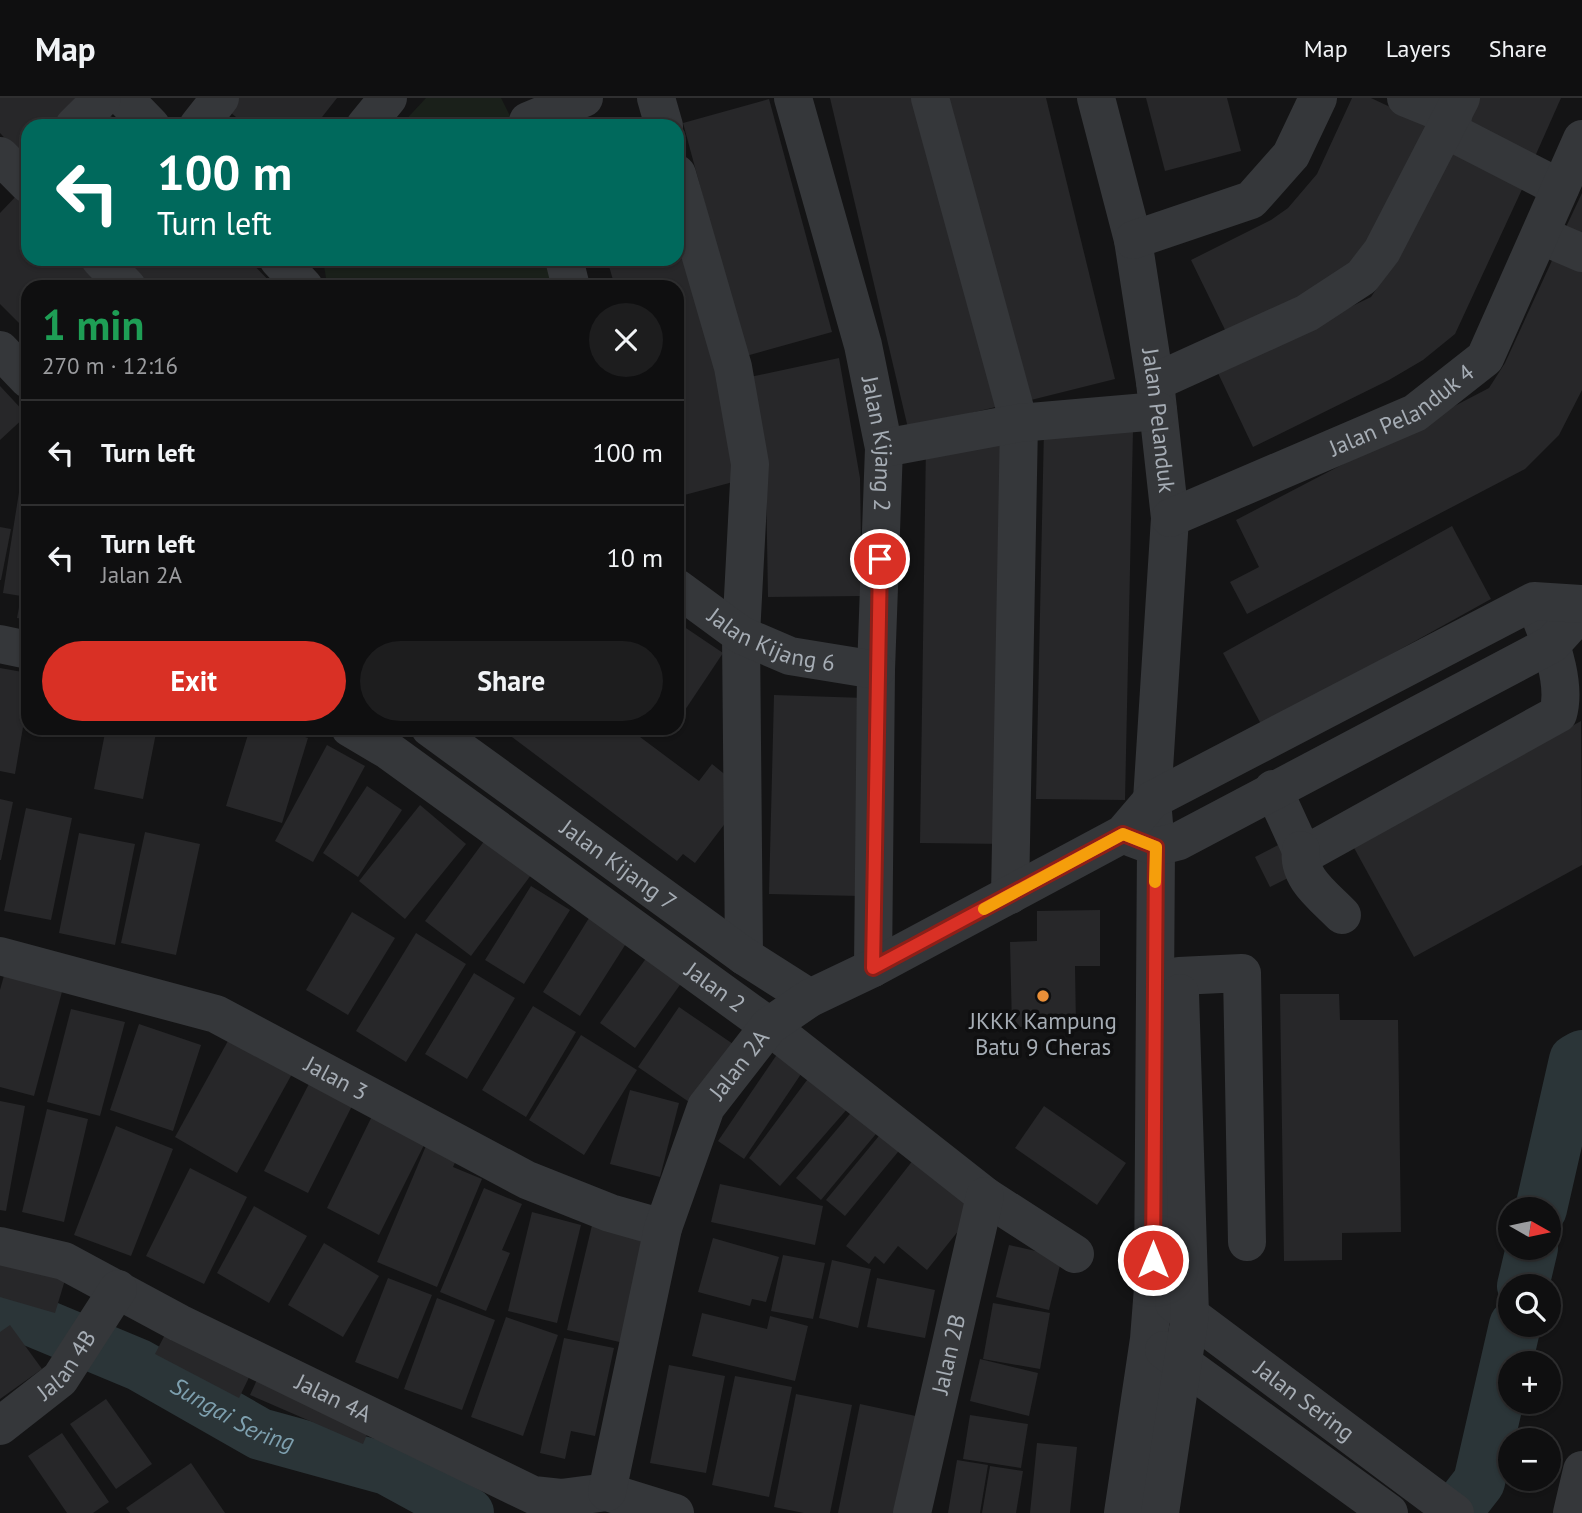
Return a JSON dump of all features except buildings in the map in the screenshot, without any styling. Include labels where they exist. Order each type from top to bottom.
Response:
[{"type":"street","points":[[81,119],[102,98]]},
{"type":"street","points":[[124,98],[144,119]]},
{"type":"street","points":[[204,119],[220,98]]},
{"type":"street","points":[[371,119],[388,98]]},
{"type":"street","points":[[525,115],[584,98]]},
{"type":"street","points":[[656,98],[662,119]]},
{"type":"street","name":"Jalan Kijang 2","points":[[793,98],[863,345],[884,448],[876,670],[873,968]]},
{"type":"street","points":[[930,98],[1019,423],[1010,895]]},
{"type":"street","name":"Jalan Pelanduk","points":[[1096,98],[1133,240],[1157,396],[1170,519],[1157,750],[1164,794],[1153,841]]},
{"type":"street","points":[[1133,240],[1251,200],[1291,155],[1318,98]]},
{"type":"street","points":[[1406,98],[1453,115],[1560,188]]},
{"type":"street","points":[[884,448],[1157,396],[1307,313],[1362,277],[1382,251],[1453,115]]},
{"type":"street","name":"Jalan Pelanduk 4","points":[[1170,519],[1415,413],[1485,358],[1582,139]]},
{"type":"street","points":[[684,198],[733,367],[750,464],[741,635],[744,957]]},
{"type":"street","points":[[1540,235],[1582,253]]},
{"type":"street","points":[[107,266],[120,280]]},
{"type":"street","points":[[284,266],[298,280]]},
{"type":"street","points":[[0,350],[21,372]]},
{"type":"street","name":"Jalan Kijang 6","points":[[684,593],[741,635],[790,656],[876,670]]},
{"type":"street","points":[[1300,850],[1309,852],[1558,714],[1562,699],[1552,644],[1534,601]]},
{"type":"street","points":[[1123,1513],[1149,1339],[1153,1288],[1153,841],[1164,794],[1534,601],[1582,604]]},
{"type":"street","points":[[1153,841],[1273,789],[1552,644],[1582,611]]},
{"type":"street","points":[[0,644],[21,648]]},
{"type":"street","name":"Jalan 2","points":[[362,735],[389,751],[769,1026],[985,1196],[1075,1254]]},
{"type":"street","name":"Jalan Kijang 7","points":[[440,735],[744,957],[810,998]]},
{"type":"street","points":[[1273,789],[1300,850],[1299,860],[1305,876],[1342,915]]},
{"type":"street","points":[[1153,841],[1179,975],[1190,1315],[1160,1513]]},
{"type":"street","name":"Jalan 2A","points":[[607,1492],[663,1228],[706,1107],[769,1026],[810,998],[873,968],[1010,895],[1153,841]]},
{"type":"street","name":"Jalan 3","points":[[0,956],[216,1014],[527,1180],[610,1213],[663,1228]]},
{"type":"street","points":[[1179,975],[1242,973],[1247,1242]]},
{"type":"street","name":"Jalan 2B","points":[[912,1513],[985,1196]]},
{"type":"street","name":"Jalan 4A","points":[[0,1246],[64,1261],[109,1305],[179,1323],[533,1495],[561,1498],[607,1492],[675,1513]]},
{"type":"street","name":"Jalan Sering","points":[[1153,1288],[1455,1513]]},
{"type":"street","name":"Jalan 4B","points":[[0,1426],[60,1379],[76,1359],[109,1305]]},
{"type":"street","name":"Jalan Sering","points":[[1149,1339],[1389,1513]]},
{"type":"street","points":[[1572,1513],[1582,1470]]},
{"type":"shaded area","points":[[426,98],[501,98],[512,119],[406,119]]},
{"type":"shaded area","points":[[324,266],[551,266],[554,280],[328,280]]},
{"type":"waterway","name":"Sungai Sering","points":[[1544,1197],[1575,1060],[1582,1056]]},
{"type":"waterway","name":"Sungai Sering","points":[[1526,1274],[1529,1260]]},
{"type":"waterway","name":"Sungai Sering","points":[[0,1307],[139,1365],[260,1434],[387,1469],[468,1513]]},
{"type":"waterway","name":"Sungai Sering","points":[[1455,1513],[1479,1482],[1512,1337]]},
{"type":"slow traffic","points":[[984,909],[1123,834],[1156,847],[1155,882]]},
{"type":"place","name":"JKKK Kampung Batu 9 Cheras","points":[[1043,996]]},
{"type":"route","points":[[880,559],[873,968],[1123,834],[1156,847],[1153,1260]]}]
